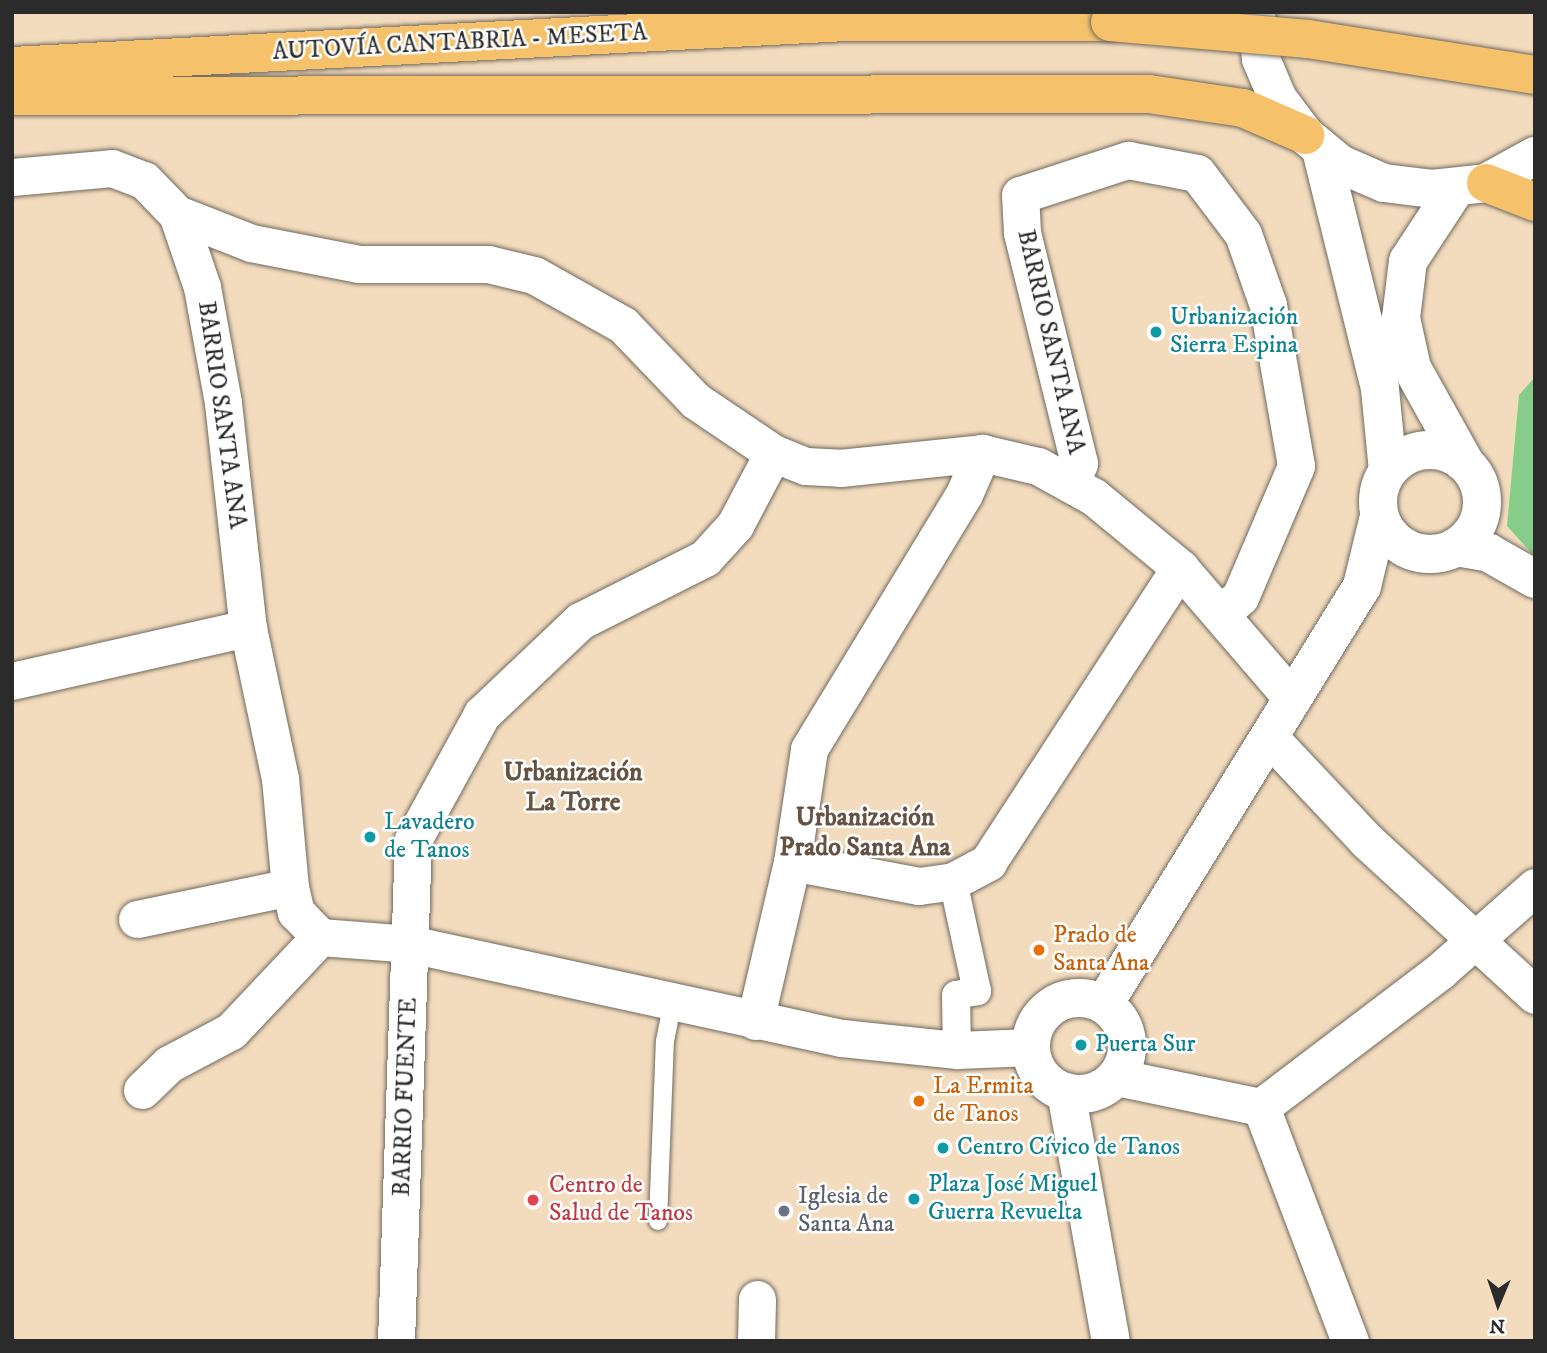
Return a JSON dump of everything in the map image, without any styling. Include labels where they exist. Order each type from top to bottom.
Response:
[{"type":"highway","name":"AUTOVÍA CANTABRIA - MESETA","points":[[12,66],[858,21],[1110,22],[1308,39],[1535,75]]},
{"type":"highway","points":[[12,96],[1149,94],[1243,108],[1313,143]]},
{"type":"highway","points":[[1471,186],[1535,202]]},
{"type":"street","points":[[1104,1004],[1362,586],[1379,516],[1379,492],[1388,470],[1380,390],[1313,143],[1268,80],[1256,12]]},
{"type":"street","points":[[1313,143],[1384,183],[1471,186]]},
{"type":"street","points":[[1528,573],[1412,368],[1401,318],[1408,261],[1471,186],[1535,156]]},
{"type":"street","name":"BARRIO SANTA ANA","points":[[1071,484],[1079,463],[1022,232],[1020,195],[1128,160],[1197,173],[1243,234],[1268,305],[1296,466],[1240,597],[1220,614]]},
{"type":"street","points":[[12,177],[112,167],[144,180],[177,214]]},
{"type":"street","name":"BARRIO SANTA ANA","points":[[177,214],[251,243],[359,264],[488,264],[534,275],[623,325],[696,401],[773,453],[806,466],[840,468],[982,453],[1038,466],[1071,484],[1180,568],[1292,698]]},
{"type":"street","name":"BARRIO SANTA ANA","points":[[177,214],[202,286],[223,403],[248,628],[280,778],[290,887]]},
{"type":"street","points":[[1388,470],[1421,450],[1473,479]]},
{"type":"street","name":"BARRIO FUENTE","points":[[396,1341],[413,839],[450,763],[482,715],[580,621],[705,558],[735,524],[773,453]]},
{"type":"street","points":[[755,1021],[792,862],[809,749],[964,494],[982,453]]},
{"type":"street","points":[[1362,586],[1440,550],[1475,529],[1473,479]]},
{"type":"street","points":[[1379,516],[1398,543],[1440,550],[1528,573]]},
{"type":"street","points":[[792,862],[900,885],[953,881],[1000,850],[1180,568]]},
{"type":"street","points":[[12,681],[248,628]]},
{"type":"street","points":[[1270,738],[1358,832],[1535,995]]},
{"type":"street","points":[[953,881],[977,991],[956,995],[957,1050]]},
{"type":"street","points":[[137,919],[290,887],[296,912],[320,937],[410,944],[755,1021],[957,1050],[1031,1047]]},
{"type":"street","points":[[1261,1107],[1535,887]]},
{"type":"street","points":[[142,1090],[169,1064],[231,1031],[320,937]]},
{"type":"street","points":[[1075,998],[1104,1004],[1121,1023],[1128,1046],[1116,1077],[1093,1092],[1066,1092],[1045,1080],[1031,1047],[1038,1019],[1055,1004],[1075,998]]},
{"type":"street","points":[[1116,1077],[1261,1107]]},
{"type":"street","points":[[1066,1092],[1111,1341]]},
{"type":"street","points":[[1261,1107],[1350,1341]]},
{"type":"street","points":[[756,1341],[757,1299]]},
{"type":"lane","points":[[658,1221],[665,1041],[673,1001]]},
{"type":"green space","points":[[1535,377],[1535,557],[1507,526],[1519,395]]},
{"type":"place","name":"Urbanización Sierra Espina","points":[[1156,332]]},
{"type":"place","name":"Lavadero de Tanos","points":[[370,837]]},
{"type":"place","name":"Prado de Santa Ana","points":[[1039,950]]},
{"type":"place","name":"Puerta Sur","points":[[1081,1045]]},
{"type":"place","name":"La Ermita de Tanos","points":[[919,1101]]},
{"type":"place","name":"Centro Cívico de Tanos","points":[[943,1148]]},
{"type":"place","name":"Plaza José Miguel Guerra Revuelta","points":[[914,1199]]},
{"type":"place","name":"Centro de Salud de Tanos","points":[[533,1200]]},
{"type":"place","name":"Iglesia de Santa Ana","points":[[784,1211]]},
{"type":"district","name":"Urbanización La Torre","points":[[573,788]]},
{"type":"district","name":"Urbanización Prado Santa Ana","points":[[865,833]]}]
